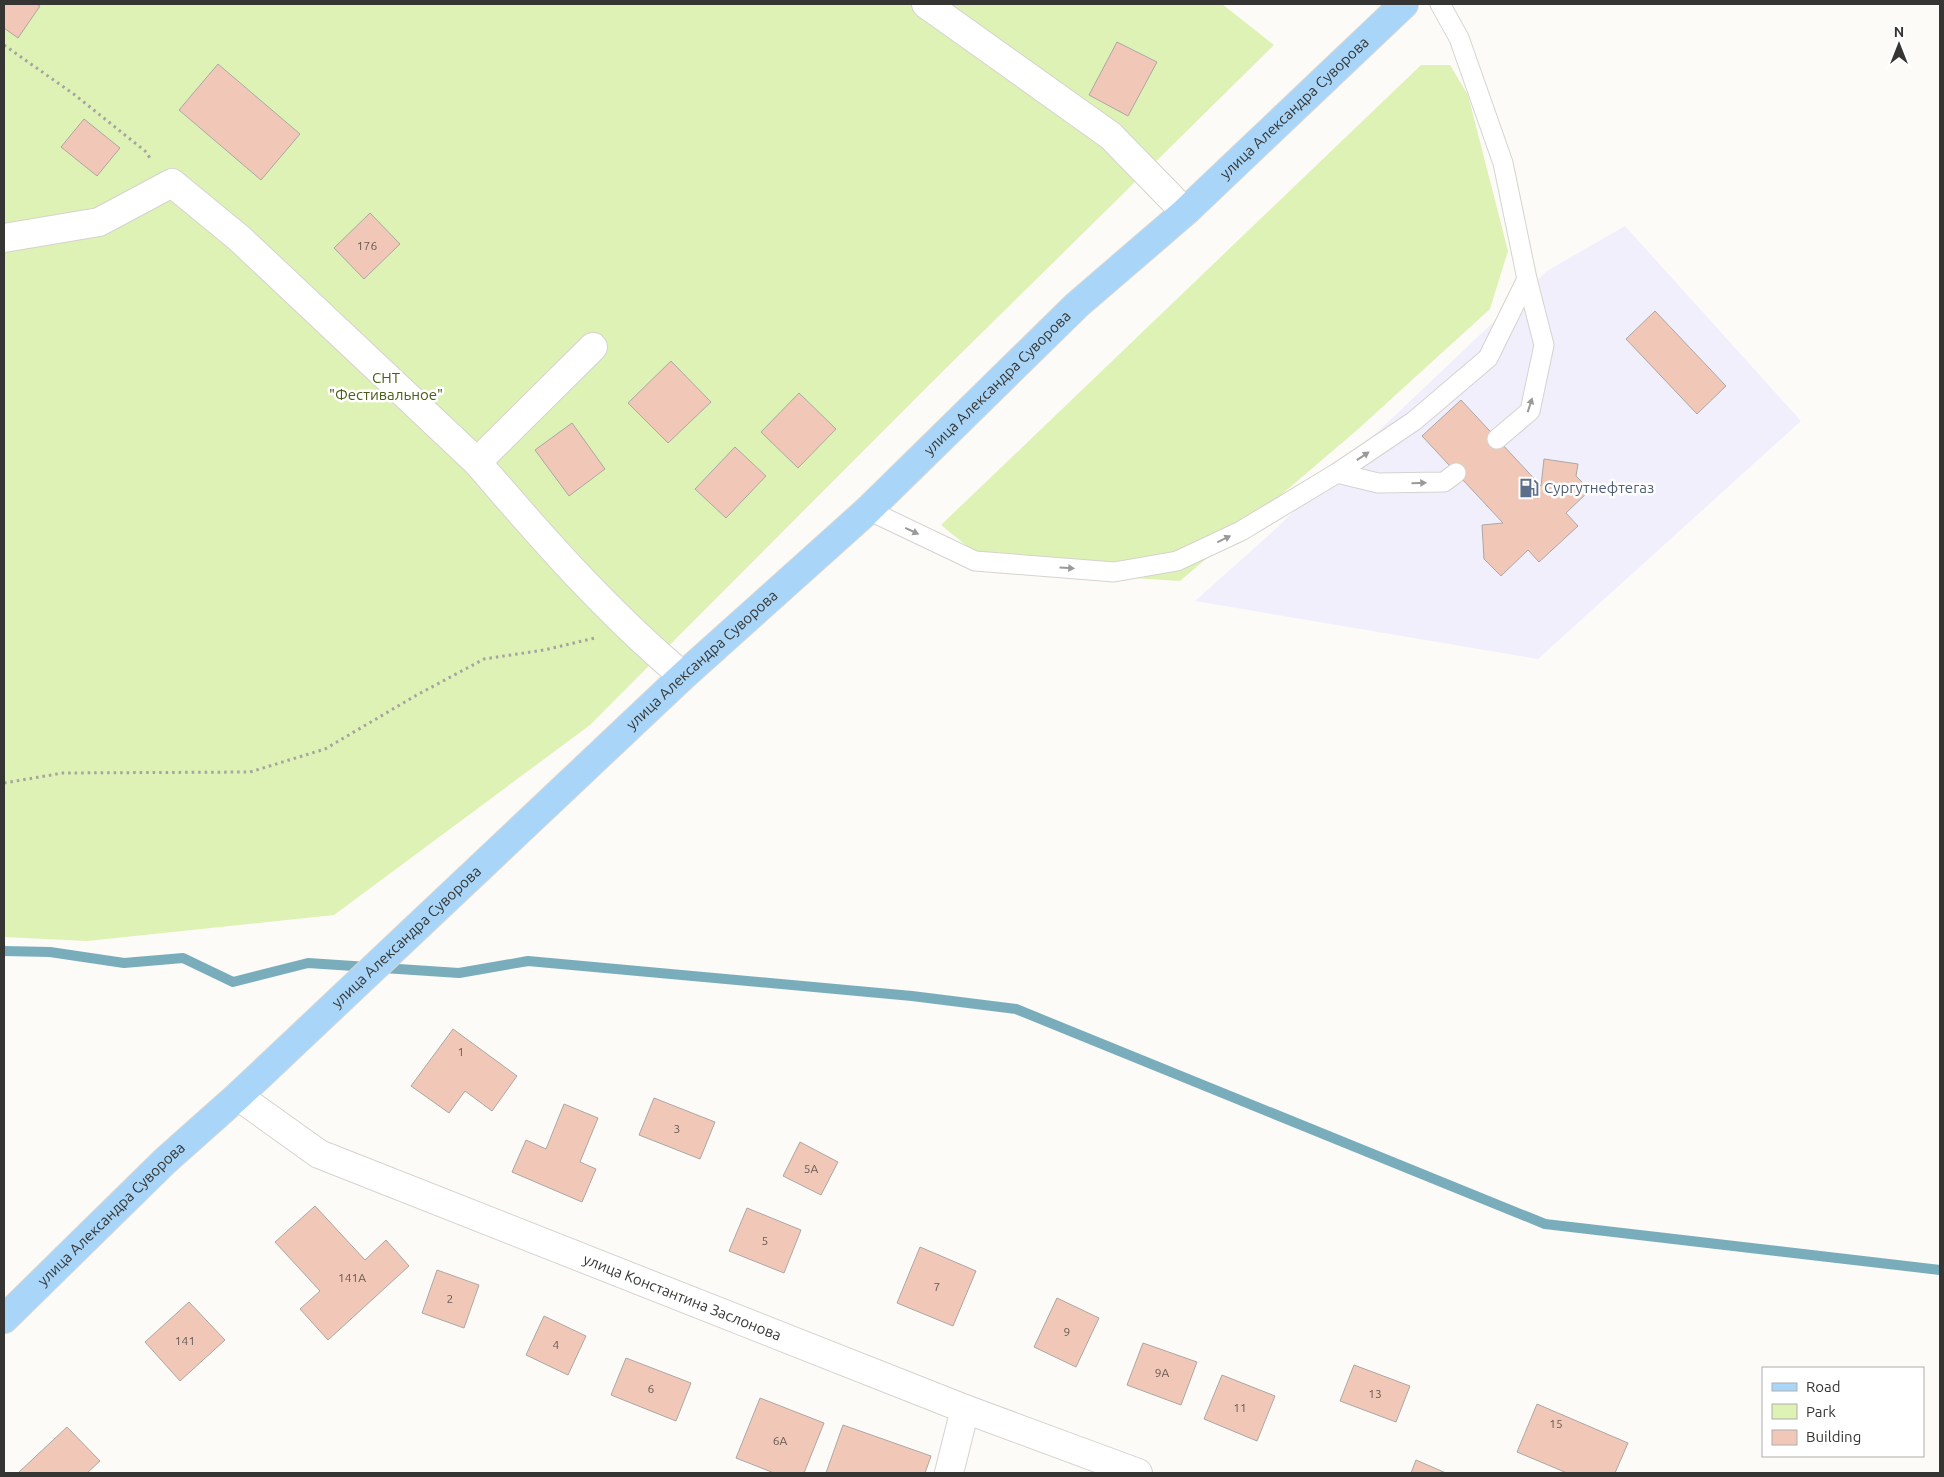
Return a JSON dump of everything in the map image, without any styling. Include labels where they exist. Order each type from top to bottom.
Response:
[{"type":"main road","name":"улица Александра Суворова","points":[[4,1319],[165,1161],[238,1096],[683,676],[868,510],[1077,305],[1185,212],[1404,4]]},
{"type":"street","points":[[926,4],[1111,136],[1185,212]]},
{"type":"street","points":[[4,238],[99,222],[172,183],[239,238],[477,462],[520,512],[619,619],[683,676]]},
{"type":"street","points":[[477,462],[593,347]]},
{"type":"street","name":"улица Константина Заслонова","points":[[238,1096],[319,1154],[964,1409],[1138,1473]]},
{"type":"street","points":[[949,1473],[964,1409]]},
{"type":"lane","points":[[1440,4],[1459,38],[1503,163],[1527,279],[1544,345],[1530,411],[1497,438]]},
{"type":"lane","points":[[868,510],[976,561],[1114,572],[1177,561],[1241,530],[1337,473],[1414,422],[1488,358],[1527,279]]},
{"type":"lane","points":[[1337,473],[1378,483],[1444,482],[1456,473]]},
{"type":"path","points":[[4,45],[75,96],[145,151],[172,183]]},
{"type":"path","points":[[4,783],[63,773],[250,772],[325,749],[415,696],[484,659],[544,650],[632,630]]},
{"type":"shaded area","points":[[1625,226],[1801,421],[1538,659],[1195,601],[1269,535],[1547,271]]},
{"type":"green space","name":"СНТ \"Фестивальное\"","points":[[4,4],[1222,4],[1274,45],[929,385],[590,725],[334,915],[87,941],[4,937]]},
{"type":"green space","points":[[1421,65],[1450,65],[1468,95],[1508,251],[1490,309],[1356,431],[1180,581],[1071,574],[985,561],[941,525]]},
{"type":"building","points":[[4,4],[36,4],[40,6],[18,38],[4,28]]},
{"type":"building","points":[[1117,42],[1157,62],[1128,116],[1089,95]]},
{"type":"building","points":[[218,64],[300,134],[261,180],[179,110]]},
{"type":"building","points":[[84,119],[120,148],[97,176],[61,147]]},
{"type":"building","points":[[370,213],[400,244],[364,279],[334,248]]},
{"type":"building","points":[[1655,311],[1726,386],[1697,414],[1626,339]]},
{"type":"building","points":[[671,361],[711,402],[668,443],[628,403]]},
{"type":"building","points":[[799,393],[836,429],[798,468],[761,432]]},
{"type":"building","name":"Сургутнефтегаз","points":[[1461,400],[1541,486],[1544,459],[1578,464],[1576,476],[1590,490],[1566,513],[1578,526],[1539,562],[1528,550],[1501,576],[1484,559],[1482,525],[1503,523],[1422,436]]},
{"type":"building","points":[[572,423],[605,469],[569,496],[535,450]]},
{"type":"building","points":[[735,447],[766,476],[726,518],[695,489]]},
{"type":"building","points":[[453,1029],[517,1076],[492,1111],[465,1091],[449,1113],[411,1086]]},
{"type":"building","points":[[654,1098],[715,1122],[700,1159],[639,1135]]},
{"type":"building","points":[[564,1104],[598,1118],[580,1162],[596,1169],[582,1202],[512,1172],[526,1140],[546,1149]]},
{"type":"building","points":[[800,1142],[838,1162],[821,1195],[783,1176]]},
{"type":"building","points":[[315,1206],[365,1260],[386,1240],[409,1266],[328,1340],[300,1309],[320,1291],[275,1242]]},
{"type":"building","points":[[747,1208],[801,1230],[784,1273],[729,1251]]},
{"type":"building","points":[[920,1247],[976,1271],[953,1326],[897,1303]]},
{"type":"building","points":[[437,1270],[479,1285],[464,1328],[422,1313]]},
{"type":"building","points":[[1057,1298],[1099,1318],[1076,1367],[1034,1347]]},
{"type":"building","points":[[189,1302],[225,1340],[180,1381],[145,1342]]},
{"type":"building","points":[[544,1316],[586,1336],[568,1375],[526,1355]]},
{"type":"building","points":[[1143,1343],[1197,1362],[1181,1405],[1127,1385]]},
{"type":"building","points":[[626,1358],[691,1383],[676,1421],[611,1395]]},
{"type":"building","points":[[1354,1365],[1410,1386],[1396,1422],[1340,1401]]},
{"type":"building","points":[[1222,1375],[1275,1396],[1257,1441],[1204,1419]]},
{"type":"building","points":[[760,1398],[824,1423],[804,1473],[774,1473],[736,1458]]},
{"type":"building","points":[[1537,1404],[1628,1443],[1615,1473],[1567,1473],[1517,1452]]},
{"type":"building","points":[[843,1425],[931,1456],[925,1473],[826,1473]]},
{"type":"building","points":[[67,1427],[100,1461],[87,1473],[18,1473]]},
{"type":"building","points":[[1416,1460],[1446,1473],[1411,1473]]},
{"type":"waterway","points":[[4,951],[50,952],[124,963],[183,958],[233,982],[308,963],[459,973],[528,961],[912,996],[1016,1009],[1545,1224],[1940,1270]]},
{"type":"place","name":"Сургутнефтегаз","points":[[1529,488]]}]
